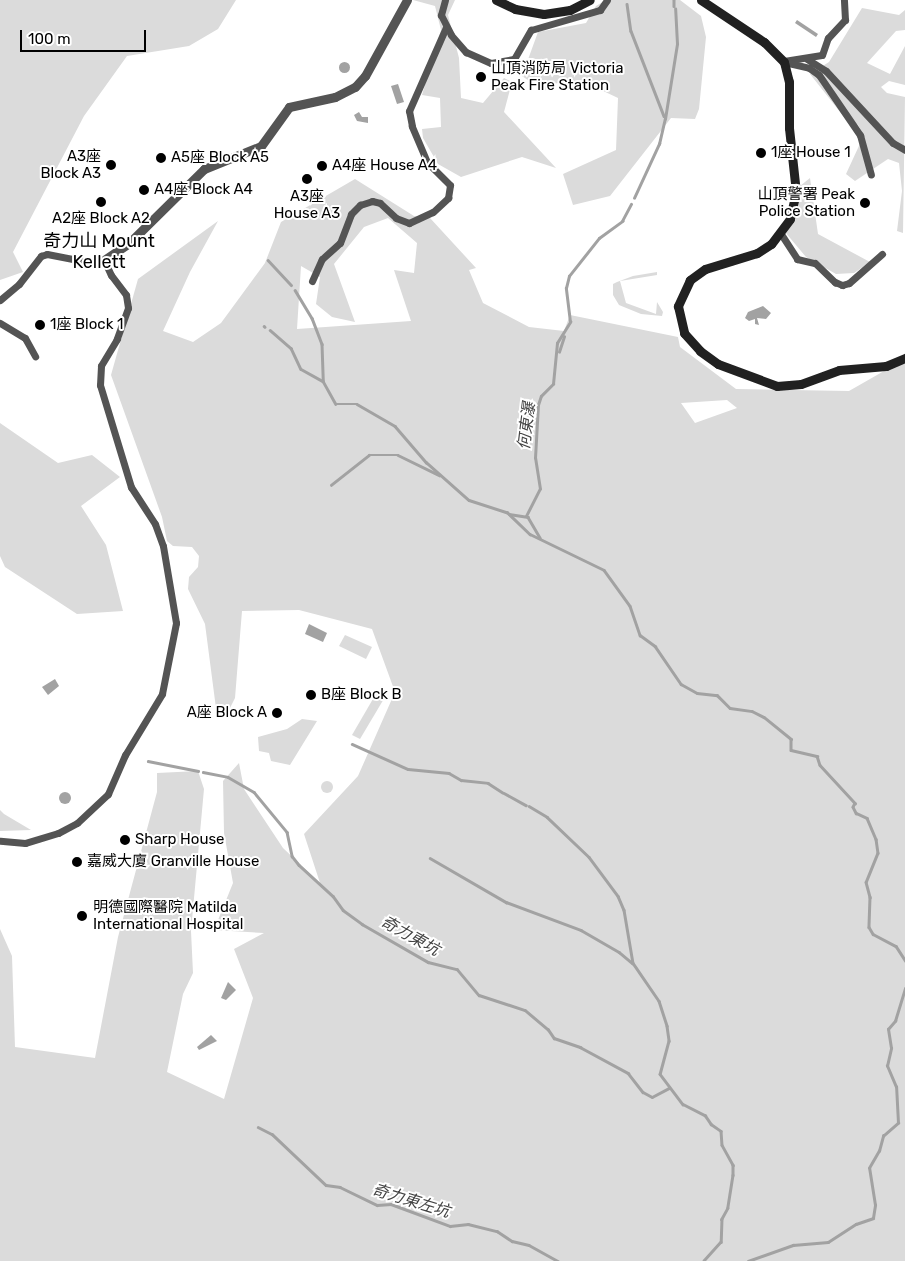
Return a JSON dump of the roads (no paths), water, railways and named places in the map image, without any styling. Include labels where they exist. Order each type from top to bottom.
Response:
[{"type":"main road","points":[[496,0],[515,9],[544,14],[570,10],[590,0]]},
{"type":"main road","points":[[702,0],[768,45],[784,62],[789,82],[788,121],[796,192],[792,214],[781,234],[762,250],[711,266],[690,280],[680,298],[678,313],[681,327],[694,346],[725,367],[761,382],[783,387],[801,384],[839,370],[886,366],[905,358]]},
{"type":"street","points":[[0,300],[19,284],[43,254],[88,262],[104,260],[128,244],[204,169],[261,146],[289,107],[335,97],[355,87],[365,76],[407,0]]},
{"type":"street","points":[[444,2],[440,15],[446,27],[466,52],[491,63],[508,62],[514,59],[530,30],[600,10],[607,0]]},
{"type":"street","points":[[784,62],[822,55],[828,38],[843,24],[844,0]]},
{"type":"street","points":[[312,281],[322,259],[340,242],[352,214],[360,206],[372,201],[380,203],[396,218],[409,222],[433,212],[448,198],[450,185],[427,162],[412,126],[410,111],[446,27]]},
{"type":"street","points":[[807,59],[826,71],[892,143],[905,150]]},
{"type":"street","points":[[784,62],[818,73],[860,135],[871,175]]},
{"type":"street","points":[[781,234],[797,259],[815,263],[834,282],[842,285],[849,283],[882,254]]},
{"type":"street","points":[[0,841],[25,843],[58,833],[77,823],[108,794],[122,760],[162,694],[176,628],[163,546],[153,520],[131,487],[100,385],[101,366],[119,334],[128,304],[104,260]]},
{"type":"street","points":[[0,323],[24,338],[35,356]]},
{"type":"waterway","points":[[674,0],[674,6]]},
{"type":"waterway","points":[[627,4],[631,31],[664,116]]},
{"type":"waterway","points":[[634,198],[659,144],[665,119],[677,44],[675,9]]},
{"type":"waterway","name":"何東瀑","points":[[526,516],[540,489],[535,458],[538,405],[541,396],[553,384],[557,343],[570,322],[566,288],[569,276],[599,238],[622,221],[631,204]]},
{"type":"waterway","points":[[268,260],[291,285]]},
{"type":"waterway","points":[[295,290],[312,318],[322,344],[323,381],[336,404],[357,404],[395,426],[426,462],[469,500],[507,512],[530,534],[604,570],[630,606],[640,635],[655,646],[681,684],[697,693],[717,695],[730,708],[752,711],[764,717],[791,739],[791,750],[817,756],[820,765],[855,803],[853,807],[856,813],[867,818],[876,839],[878,853],[866,882],[870,897],[869,927],[873,934],[896,946],[905,960]]},
{"type":"waterway","points":[[270,330],[291,348],[301,369],[323,381]]},
{"type":"waterway","points":[[559,352],[564,337]]},
{"type":"waterway","points":[[331,485],[369,455],[398,455],[439,475]]},
{"type":"waterway","points":[[509,514],[528,517],[540,538]]},
{"type":"waterway","points":[[352,744],[408,769],[449,773],[461,780],[488,783],[502,792]]},
{"type":"waterway","points":[[148,761],[198,771]]},
{"type":"waterway","name":"奇力東坑","points":[[203,772],[228,777],[254,792],[287,832],[292,856],[299,865],[333,896],[343,910],[362,924],[428,962],[457,969],[479,995],[525,1010],[548,1029],[554,1038],[580,1047],[628,1073],[643,1092],[652,1097],[669,1088]]},
{"type":"waterway","points":[[504,793],[526,805]]},
{"type":"waterway","points":[[529,806],[547,817],[589,857],[618,896],[624,910],[633,963],[659,1001],[667,1026],[669,1041],[660,1074],[683,1104],[705,1115],[711,1124],[721,1131],[722,1145],[733,1165],[733,1175],[728,1208],[722,1219],[721,1242],[704,1261]]},
{"type":"waterway","points":[[430,858],[506,902],[581,930],[619,952],[632,963]]},
{"type":"waterway","points":[[748,1261],[793,1245],[828,1242],[856,1224],[873,1218],[875,1205],[869,1168],[879,1151],[883,1136],[898,1123],[896,1087],[887,1066],[891,1048],[888,1029],[895,1021],[905,989]]},
{"type":"waterway","name":"奇力東左坑","points":[[258,1127],[272,1134],[326,1185],[340,1187],[377,1205],[391,1204],[450,1226],[468,1224],[497,1231],[512,1241],[529,1245],[558,1261]]},
{"type":"place","name":"山頂消防局 Victoria Peak Fire Station","points":[[481,77]]},
{"type":"place","name":"1座 House 1","points":[[761,153]]},
{"type":"place","name":"A5座 Block A5","points":[[161,158]]},
{"type":"place","name":"A3座 Block A3","points":[[111,165]]},
{"type":"place","name":"A4座 House A4","points":[[322,166]]},
{"type":"place","name":"A3座 House A3","points":[[307,179]]},
{"type":"place","name":"A4座 Block A4","points":[[144,190]]},
{"type":"place","name":"A2座 Block A2","points":[[101,202]]},
{"type":"place","name":"山頂警署 Peak Police Station","points":[[865,203]]},
{"type":"place","name":"1座 Block 1","points":[[40,325]]},
{"type":"place","name":"B座 Block B","points":[[311,695]]},
{"type":"place","name":"A座 Block A","points":[[277,713]]},
{"type":"place","name":"Sharp House","points":[[125,840]]},
{"type":"place","name":"嘉威大廈 Granville House","points":[[77,862]]},
{"type":"place","name":"明德國際醫院 Matilda International Hospital","points":[[82,916]]},
{"type":"district","name":"奇力山 Mount Kellett","points":[[99,252]]}]
